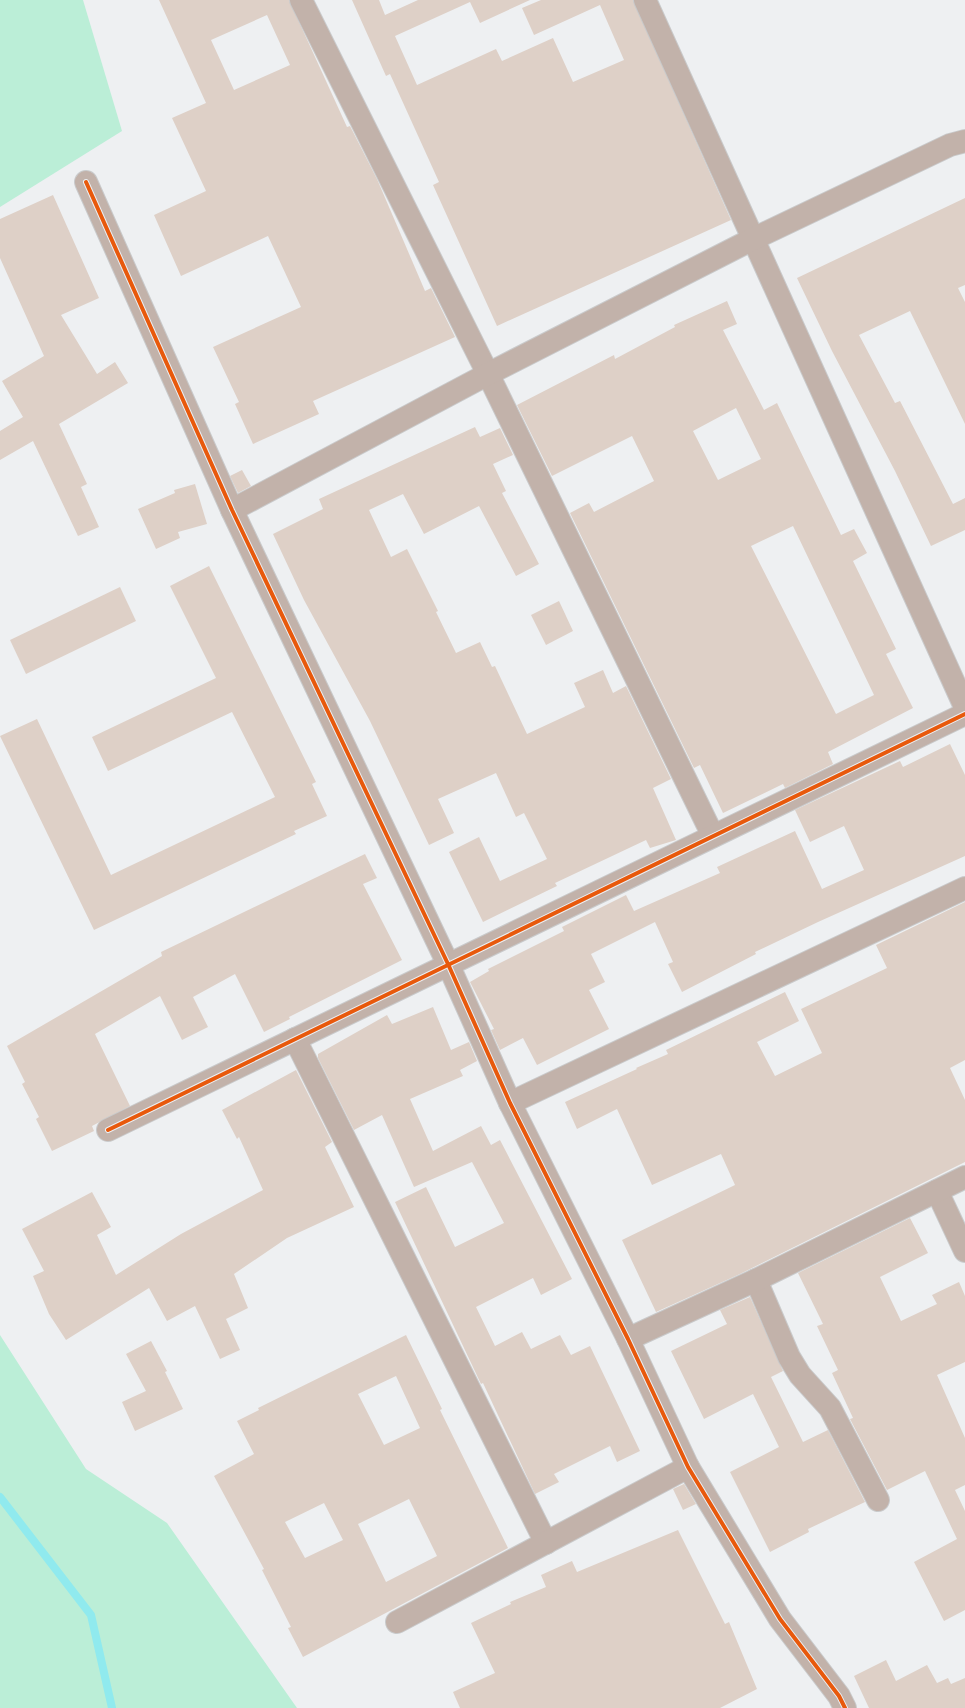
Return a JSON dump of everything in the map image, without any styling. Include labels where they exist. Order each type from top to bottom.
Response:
[{"type":"street","points":[[302,0],[488,374],[713,836]]},
{"type":"street","points":[[645,0],[965,707]]},
{"type":"street","points":[[232,510],[488,374],[753,239],[950,145],[965,141]]},
{"type":"street","points":[[86,182],[232,510],[448,964],[510,1103],[628,1339],[688,1467],[780,1619],[839,1696],[845,1708]]},
{"type":"street","points":[[108,1130],[965,714]]},
{"type":"street","points":[[510,1103],[965,888]]},
{"type":"street","points":[[295,1039],[546,1543]]},
{"type":"street","points":[[628,1339],[756,1280],[965,1176]]},
{"type":"street","points":[[937,1191],[965,1251]]},
{"type":"street","points":[[756,1280],[789,1357],[800,1375],[830,1408],[878,1500]]},
{"type":"street","points":[[397,1622],[688,1467]]},
{"type":"green space","points":[[0,0],[83,0],[122,131],[0,207]]},
{"type":"green space","points":[[0,1335],[86,1469],[167,1523],[297,1708],[0,1708]]},
{"type":"building","points":[[159,0],[289,0],[347,127],[350,126],[377,179],[425,291],[431,288],[455,337],[313,401],[319,414],[253,444],[235,404],[239,402],[213,347],[301,307],[268,236],[181,276],[154,215],[206,191],[172,118],[206,103]],"holes":[[[267,15],[290,65],[234,90],[211,40]]]},
{"type":"building","points":[[352,0],[379,0],[385,15],[418,0],[530,0],[480,23],[470,2],[395,36],[417,85],[496,49],[502,61],[553,38],[573,82],[624,60],[600,5],[534,35],[522,8],[541,0],[633,0],[731,220],[497,326],[433,185],[439,182],[390,74],[386,76]]},
{"type":"building","points":[[53,195],[99,298],[61,315],[97,374],[115,362],[128,383],[59,424],[87,484],[81,487],[99,527],[78,536],[33,441],[0,460],[0,431],[23,417],[2,381],[44,356],[0,258],[0,219]]},
{"type":"building","points":[[965,198],[965,285],[958,288],[965,302],[965,424],[910,311],[859,335],[895,403],[900,401],[953,504],[965,498],[965,530],[931,546],[895,471],[832,351],[797,278]]},
{"type":"building","points":[[727,301],[737,324],[723,330],[764,410],[777,403],[841,535],[854,529],[867,553],[853,561],[896,649],[886,654],[913,708],[828,752],[833,764],[785,788],[783,784],[723,813],[700,765],[694,768],[570,513],[589,503],[594,512],[654,481],[632,436],[552,476],[517,405],[614,355],[615,359],[675,327],[674,325]],"holes":[[[736,408],[761,459],[718,480],[693,431]],[[793,526],[874,695],[836,714],[751,546]]]},
{"type":"building","points":[[475,427],[480,437],[500,428],[513,455],[493,464],[506,491],[502,493],[539,564],[516,576],[479,506],[424,534],[403,494],[369,510],[391,557],[407,549],[438,611],[436,612],[456,653],[480,642],[492,667],[495,666],[527,734],[585,707],[574,683],[603,670],[613,693],[626,686],[671,779],[653,788],[676,840],[650,848],[646,840],[555,883],[557,886],[483,922],[449,852],[479,837],[500,881],[547,859],[524,813],[516,817],[496,773],[438,799],[454,833],[429,845],[370,721],[304,600],[273,534],[323,509],[319,499]]},
{"type":"building","points":[[242,470],[251,486],[238,493],[230,476]]},
{"type":"building","points":[[195,484],[207,524],[178,532],[180,538],[156,549],[138,509],[175,493],[174,490]]},
{"type":"building","points":[[209,566],[316,782],[312,784],[327,816],[294,831],[296,834],[94,930],[0,736],[37,719],[111,875],[275,797],[232,712],[108,771],[92,737],[216,678],[170,586]]},
{"type":"building","points":[[120,587],[136,621],[26,674],[10,640]]},
{"type":"building","points":[[559,601],[573,631],[546,645],[531,615]]},
{"type":"building","points":[[950,744],[965,775],[965,856],[755,952],[756,954],[682,992],[668,964],[673,962],[655,922],[591,954],[605,982],[589,990],[609,1029],[537,1065],[523,1038],[500,1050],[491,1030],[494,1029],[470,982],[489,971],[488,969],[564,931],[562,927],[626,895],[634,911],[720,873],[717,867],[795,831],[822,889],[864,870],[844,826],[810,842],[795,810],[900,761],[903,767]]},
{"type":"building","points":[[365,854],[377,878],[363,884],[402,960],[289,1017],[290,1019],[264,1032],[235,974],[193,997],[208,1027],[182,1040],[160,996],[95,1034],[130,1106],[92,1126],[94,1131],[52,1151],[36,1119],[39,1117],[22,1084],[25,1082],[7,1046],[162,956],[161,952]]},
{"type":"building","points":[[965,902],[965,1060],[950,1068],[965,1100],[965,1162],[740,1274],[656,1312],[622,1240],[735,1185],[721,1154],[652,1185],[617,1109],[577,1129],[565,1102],[668,1054],[666,1050],[785,992],[799,1021],[757,1042],[775,1076],[822,1053],[801,1009],[887,968],[876,945]]},
{"type":"building","points":[[433,1007],[451,1050],[469,1042],[477,1061],[460,1070],[463,1076],[410,1099],[433,1151],[481,1126],[491,1145],[500,1140],[572,1279],[541,1295],[533,1278],[476,1307],[495,1346],[522,1332],[531,1349],[560,1335],[571,1355],[590,1346],[640,1451],[617,1462],[610,1446],[554,1474],[559,1482],[535,1494],[395,1202],[426,1187],[455,1247],[504,1223],[472,1162],[414,1187],[382,1115],[354,1130],[318,1058],[318,1054],[387,1015],[392,1024]]},
{"type":"building","points":[[296,1070],[332,1142],[325,1147],[354,1207],[287,1238],[234,1274],[248,1308],[226,1319],[240,1350],[220,1359],[195,1306],[167,1321],[149,1288],[66,1340],[49,1314],[33,1276],[44,1271],[22,1229],[92,1192],[111,1227],[97,1235],[116,1275],[181,1234],[263,1190],[239,1137],[237,1139],[222,1110]]},
{"type":"building","points":[[910,1218],[928,1253],[880,1277],[901,1321],[937,1304],[932,1295],[959,1282],[965,1296],[965,1362],[937,1375],[965,1438],[965,1485],[955,1490],[965,1511],[965,1610],[944,1621],[914,1562],[957,1539],[925,1471],[887,1490],[850,1419],[853,1418],[832,1373],[838,1370],[817,1326],[823,1324],[798,1273]]},
{"type":"building","points":[[750,1297],[783,1371],[771,1377],[803,1442],[828,1430],[865,1502],[808,1529],[809,1532],[770,1552],[730,1472],[779,1447],[753,1394],[704,1419],[671,1351],[727,1324],[720,1310]]},
{"type":"building","points":[[406,1335],[442,1409],[440,1410],[508,1548],[303,1657],[288,1628],[291,1627],[262,1570],[264,1569],[214,1476],[254,1454],[237,1421],[259,1410],[258,1408]],"holes":[[[396,1376],[420,1428],[384,1445],[358,1394]],[[409,1499],[437,1556],[386,1582],[358,1524]],[[324,1503],[343,1540],[305,1558],[285,1522]]]},
{"type":"building","points":[[151,1341],[167,1371],[165,1372],[183,1409],[135,1431],[122,1402],[146,1391],[126,1354]]},
{"type":"building","points":[[684,1484],[696,1504],[683,1510],[673,1489]]},
{"type":"building","points":[[678,1530],[725,1624],[729,1622],[757,1689],[720,1708],[460,1708],[453,1692],[495,1673],[471,1623],[511,1604],[510,1602],[546,1587],[541,1575],[572,1561],[577,1572]]},
{"type":"building","points":[[886,1660],[896,1681],[927,1665],[937,1683],[948,1678],[951,1684],[965,1678],[965,1708],[869,1708],[854,1676]]},
{"type":"waterway","points":[[0,1497],[91,1615],[112,1708]]},
{"type":"cycle path","points":[[86,182],[232,510],[448,964],[510,1103],[628,1339],[688,1467],[780,1619],[839,1696],[845,1708]]},
{"type":"cycle path","points":[[108,1130],[965,714]]}]
